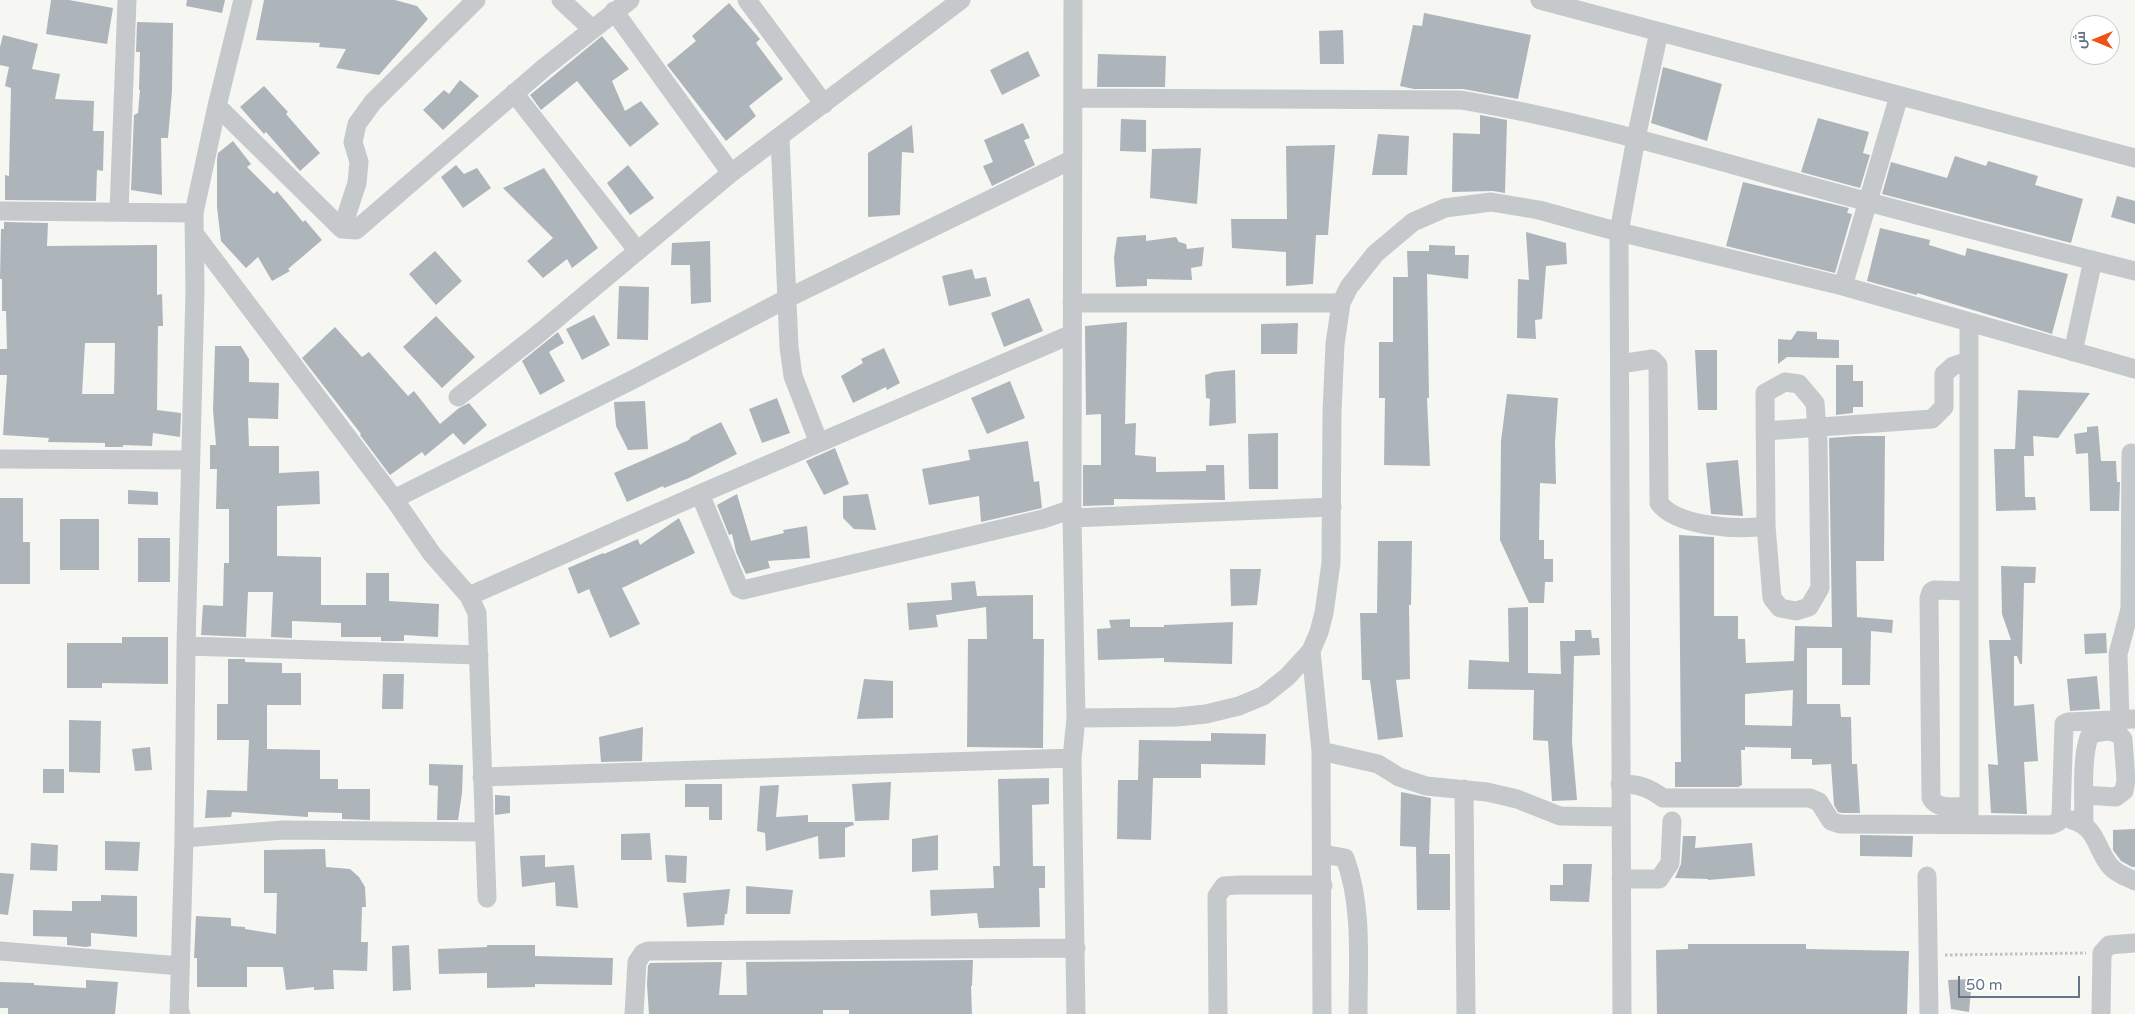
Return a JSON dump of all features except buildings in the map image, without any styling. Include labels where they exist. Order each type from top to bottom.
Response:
[{"type":"street","points":[[119,211],[127,0]]},
{"type":"street","points":[[181,1014],[179,1014],[184,838],[186,646],[196,236],[194,213],[217,106],[244,0]]},
{"type":"street","points":[[342,229],[358,183],[359,162],[353,142],[357,124],[374,102],[476,0]]},
{"type":"street","points":[[561,0],[592,29]]},
{"type":"street","points":[[217,106],[342,229],[356,230],[514,93],[630,0]]},
{"type":"street","points":[[747,0],[824,104]]},
{"type":"street","points":[[458,397],[537,335],[732,173],[961,0]]},
{"type":"street","points":[[1072,0],[1072,514],[1076,718],[1072,758],[1076,1014]]},
{"type":"street","points":[[1540,0],[2135,158]]},
{"type":"street","points":[[614,11],[732,173]]},
{"type":"street","points":[[1622,1014],[1620,232],[1636,138],[1659,32]]},
{"type":"street","points":[[514,93],[637,250]]},
{"type":"street","points":[[1843,286],[1899,96]]},
{"type":"street","points":[[1073,98],[1460,100],[1503,107],[1636,138],[2013,241],[2135,271]]},
{"type":"street","points":[[780,138],[789,347],[793,376],[819,442]]},
{"type":"street","points":[[394,499],[634,379],[788,298],[1071,160]]},
{"type":"street","points":[[1076,718],[1177,717],[1206,714],[1239,706],[1263,696],[1287,677],[1311,651],[1319,632],[1331,563],[1332,412],[1335,344],[1340,303],[1349,287],[1375,254],[1413,222],[1445,208],[1491,202],[1538,210],[1620,232],[1843,286],[2135,370]]},
{"type":"street","points":[[0,211],[194,213]]},
{"type":"street","points":[[196,236],[394,499],[432,554],[469,596],[477,613],[488,898]]},
{"type":"street","points":[[2073,352],[2093,260]]},
{"type":"street","points":[[1072,303],[1340,303]]},
{"type":"street","points":[[1969,322],[1969,815]]},
{"type":"street","points":[[469,596],[819,442],[1072,334]]},
{"type":"street","points":[[1620,364],[1652,359],[1658,365],[1659,503],[1665,512],[1721,528],[1745,529],[1766,526]]},
{"type":"street","points":[[1765,430],[1932,419],[1944,407],[1944,374],[1953,366],[1969,361]]},
{"type":"street","points":[[1785,382],[1799,384],[1815,403],[1820,588],[1809,607],[1796,611],[1780,608],[1772,598],[1766,526],[1765,430],[1765,392],[1785,382]]},
{"type":"street","points":[[2060,820],[2064,724],[2068,722],[2128,719],[2118,654],[2130,608],[2131,453]]},
{"type":"street","points":[[0,459],[190,460]]},
{"type":"street","points":[[700,494],[738,588],[743,590],[1043,519],[1072,514],[1332,507]]},
{"type":"street","points":[[1969,590],[1934,590],[1929,595],[1931,798],[1937,805],[1969,815]]},
{"type":"street","points":[[186,646],[479,655]]},
{"type":"street","points":[[1311,651],[1321,751],[1323,854],[1322,1014]]},
{"type":"street","points":[[2084,796],[2116,797],[2124,791],[2131,781],[2124,739],[2115,732],[2102,731],[2090,735],[2086,743],[2084,796],[2084,824],[2111,867],[2135,881]]},
{"type":"street","points":[[1321,751],[1378,764],[1399,777],[1426,786],[1487,792],[1517,799],[1560,816],[1620,817]]},
{"type":"street","points":[[482,777],[1072,758]]},
{"type":"street","points":[[1620,784],[1638,784],[1650,789],[1662,798],[1815,799],[1824,806],[1831,821],[1840,824],[1969,815],[2051,825],[2060,820],[2084,824]]},
{"type":"street","points":[[1464,789],[1466,1014]]},
{"type":"street","points":[[1621,879],[1659,879],[1670,863],[1672,822]]},
{"type":"street","points":[[184,838],[283,830],[484,832]]},
{"type":"street","points":[[1323,854],[1345,858],[1353,878],[1356,910],[1358,1014]]},
{"type":"street","points":[[1927,876],[1929,1014]]},
{"type":"street","points":[[1218,1014],[1217,896],[1224,886],[1323,885]]},
{"type":"street","points":[[2101,1014],[2102,953],[2109,945],[2135,944]]},
{"type":"street","points":[[634,1014],[637,962],[643,953],[648,951],[1076,948]]},
{"type":"street","points":[[0,951],[180,966]]},
{"type":"path","points":[[1928,955],[2102,953]]}]
